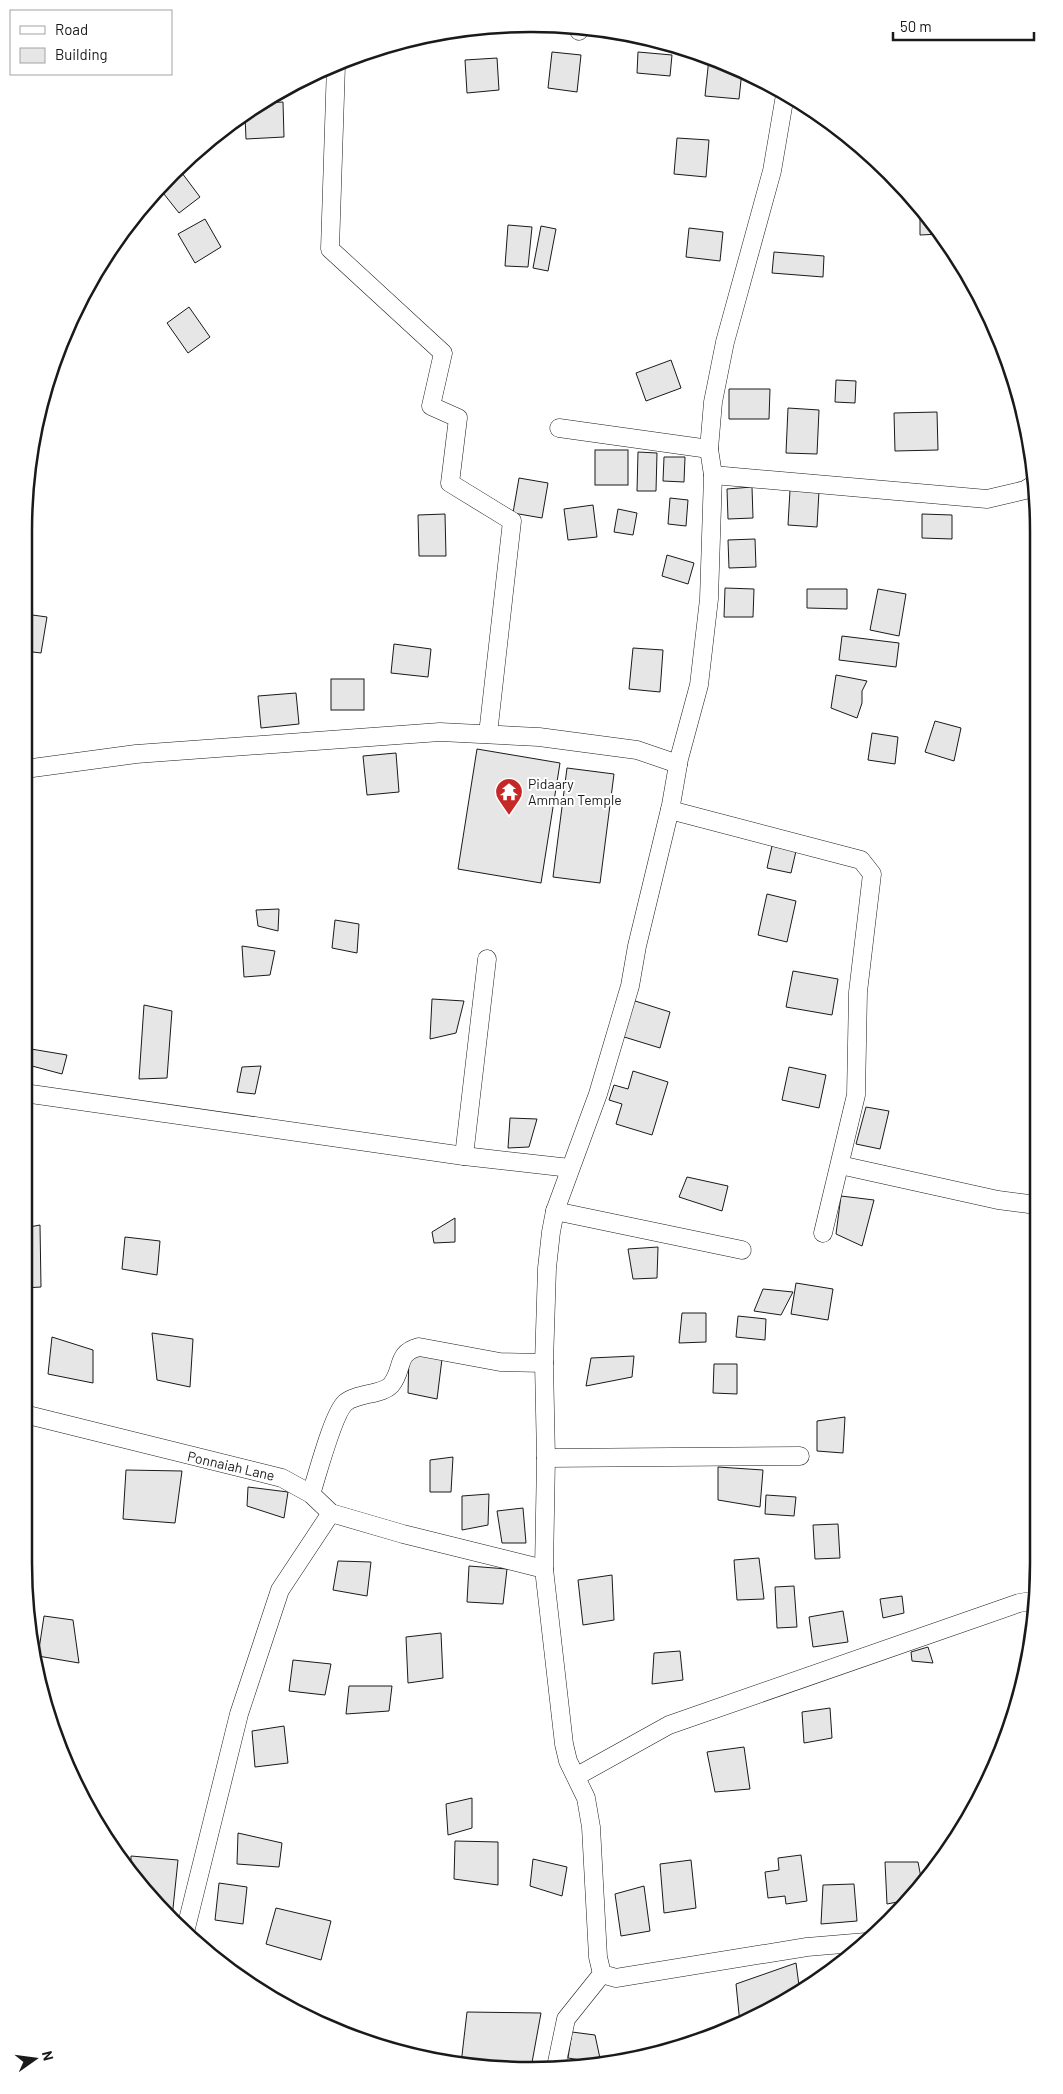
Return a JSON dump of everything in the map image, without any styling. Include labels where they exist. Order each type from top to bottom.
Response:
[{"type":"street","points":[[336,72],[330,249],[443,353],[431,406],[458,418],[450,483],[512,521],[488,734]]},
{"type":"street","points":[[602,1974],[598,1956],[591,1827],[586,1798],[577,1776],[568,1761],[564,1744],[544,1569],[546,1458],[544,1363],[547,1268],[556,1211],[598,1094],[630,986],[639,937],[670,810],[678,764],[699,685],[709,599],[713,475],[709,450],[713,402],[725,342],[772,171],[784,101]]},
{"type":"street","points":[[559,428],[709,450]]},
{"type":"street","points":[[713,475],[987,498],[1028,488]]},
{"type":"street","points":[[32,768],[136,754],[440,732],[539,736],[638,750],[678,764]]},
{"type":"street","points":[[670,810],[860,860],[872,874],[858,992],[856,1095],[823,1233]]},
{"type":"street","points":[[464,1156],[487,959]]},
{"type":"street","points":[[32,1094],[464,1156],[570,1168]]},
{"type":"street","points":[[840,1165],[998,1200],[1030,1204]]},
{"type":"street","points":[[556,1211],[742,1250]]},
{"type":"street","points":[[311,1494],[333,1426],[345,1403],[367,1393],[388,1388],[393,1383],[402,1359],[406,1353],[414,1348],[419,1347],[500,1362],[544,1363]]},
{"type":"street","name":"Ponnaiah Lane","points":[[32,1416],[282,1478],[311,1494],[331,1513],[403,1534],[544,1569]]},
{"type":"street","points":[[546,1458],[800,1456]]},
{"type":"street","points":[[187,1923],[239,1714],[280,1590],[331,1513]]},
{"type":"street","points":[[577,1776],[669,1725],[1028,1602]]},
{"type":"street","points":[[602,1974],[616,1978],[807,1947],[855,1943]]},
{"type":"street","points":[[557,2060],[566,2019],[602,1974]]},
{"type":"building","points":[[552,52],[581,55],[577,92],[548,88]]},
{"type":"building","points":[[638,52],[672,55],[670,76],[637,73]]},
{"type":"building","points":[[497,58],[499,90],[467,93],[465,60]]},
{"type":"building","points":[[708,65],[741,79],[739,99],[705,96]]},
{"type":"building","points":[[277,102],[283,102],[284,137],[246,139],[245,123]]},
{"type":"building","points":[[677,138],[709,140],[706,177],[674,174]]},
{"type":"building","points":[[183,175],[200,197],[179,213],[164,194]]},
{"type":"building","points":[[205,219],[221,247],[195,263],[178,234]]},
{"type":"building","points":[[920,219],[932,234],[920,235]]},
{"type":"building","points":[[508,225],[532,227],[528,267],[505,266]]},
{"type":"building","points":[[541,226],[556,229],[548,271],[533,268]]},
{"type":"building","points":[[689,228],[723,232],[720,261],[686,257]]},
{"type":"building","points":[[774,252],[824,256],[823,277],[772,273]]},
{"type":"building","points":[[189,307],[210,337],[188,353],[167,323]]},
{"type":"building","points":[[671,360],[681,388],[646,401],[636,373]]},
{"type":"building","points":[[836,380],[856,381],[855,403],[835,402]]},
{"type":"building","points":[[729,389],[770,389],[769,419],[729,419]]},
{"type":"building","points":[[788,408],[819,410],[817,454],[786,453]]},
{"type":"building","points":[[937,412],[938,450],[895,451],[894,413]]},
{"type":"building","points":[[595,450],[628,450],[628,485],[595,485]]},
{"type":"building","points":[[638,452],[657,453],[656,491],[637,491]]},
{"type":"building","points":[[664,457],[685,457],[684,482],[663,481]]},
{"type":"building","points":[[519,478],[548,483],[542,518],[513,513]]},
{"type":"building","points":[[752,487],[753,518],[728,519],[727,489]]},
{"type":"building","points":[[790,490],[819,491],[817,527],[788,525]]},
{"type":"building","points":[[670,498],[688,500],[686,526],[668,524]]},
{"type":"building","points":[[593,505],[597,537],[568,540],[564,509]]},
{"type":"building","points":[[618,509],[637,513],[633,535],[614,532]]},
{"type":"building","points":[[445,514],[446,556],[419,556],[418,515]]},
{"type":"building","points":[[922,514],[952,515],[952,539],[922,538]]},
{"type":"building","points":[[755,539],[756,567],[729,568],[728,540]]},
{"type":"building","points":[[667,555],[694,563],[688,584],[662,576]]},
{"type":"building","points":[[725,588],[754,589],[753,617],[724,617]]},
{"type":"building","points":[[807,589],[847,589],[847,609],[807,608]]},
{"type":"building","points":[[878,589],[906,594],[899,636],[870,630]]},
{"type":"building","points":[[32,615],[47,617],[41,653],[32,652]]},
{"type":"building","points":[[842,636],[899,643],[896,667],[839,660]]},
{"type":"building","points":[[394,644],[431,649],[428,677],[391,673]]},
{"type":"building","points":[[633,648],[663,650],[660,692],[629,689]]},
{"type":"building","points":[[836,675],[867,681],[862,691],[862,703],[857,718],[831,708]]},
{"type":"building","points":[[331,679],[364,679],[364,710],[331,710]]},
{"type":"building","points":[[296,693],[299,724],[261,728],[258,696]]},
{"type":"building","points":[[935,721],[961,728],[954,761],[925,752]]},
{"type":"building","points":[[872,733],[898,737],[895,764],[868,760]]},
{"type":"building","name":"Pidaary Amman Temple","points":[[477,749],[560,763],[541,883],[458,869]]},
{"type":"building","points":[[396,753],[399,792],[367,795],[363,756]]},
{"type":"building","points":[[567,768],[614,774],[600,883],[553,877]]},
{"type":"building","points":[[772,846],[796,851],[791,873],[767,868]]},
{"type":"building","points":[[767,894],[796,901],[787,942],[758,935]]},
{"type":"building","points":[[279,909],[278,931],[258,926],[256,910]]},
{"type":"building","points":[[335,920],[359,924],[357,953],[332,948]]},
{"type":"building","points":[[242,946],[275,951],[270,975],[244,977]]},
{"type":"building","points":[[793,971],[838,979],[832,1015],[786,1007]]},
{"type":"building","points":[[432,999],[464,1001],[456,1033],[430,1039]]},
{"type":"building","points":[[632,1000],[670,1012],[660,1048],[621,1036]]},
{"type":"building","points":[[144,1005],[172,1011],[167,1078],[139,1079]]},
{"type":"building","points":[[32,1049],[67,1055],[62,1074],[32,1066]]},
{"type":"building","points":[[261,1066],[255,1094],[237,1092],[242,1067]]},
{"type":"building","points":[[789,1067],[826,1075],[819,1108],[782,1100]]},
{"type":"building","points":[[633,1071],[668,1082],[652,1135],[616,1124],[622,1104],[609,1100],[614,1085],[628,1089]]},
{"type":"building","points":[[866,1107],[889,1111],[880,1149],[856,1144]]},
{"type":"building","points":[[510,1118],[537,1119],[529,1147],[508,1148]]},
{"type":"building","points":[[687,1177],[728,1186],[722,1211],[679,1197]]},
{"type":"building","points":[[841,1196],[874,1200],[862,1246],[836,1234]]},
{"type":"building","points":[[455,1218],[455,1242],[434,1243],[432,1232]]},
{"type":"building","points":[[40,1225],[41,1287],[32,1288],[32,1226]]},
{"type":"building","points":[[125,1237],[160,1241],[157,1275],[122,1269]]},
{"type":"building","points":[[658,1247],[657,1278],[633,1279],[628,1249]]},
{"type":"building","points":[[796,1283],[833,1289],[828,1320],[791,1314]]},
{"type":"building","points":[[763,1289],[793,1292],[781,1315],[754,1311]]},
{"type":"building","points":[[682,1313],[706,1313],[706,1342],[679,1343]]},
{"type":"building","points":[[738,1316],[766,1319],[765,1340],[736,1337]]},
{"type":"building","points":[[152,1333],[193,1339],[190,1387],[157,1380]]},
{"type":"building","points":[[52,1337],[93,1350],[93,1383],[48,1374]]},
{"type":"building","points":[[409,1353],[442,1359],[437,1399],[408,1393]]},
{"type":"building","points":[[634,1356],[632,1377],[586,1386],[591,1358]]},
{"type":"building","points":[[714,1364],[737,1364],[737,1394],[713,1393]]},
{"type":"building","points":[[845,1417],[843,1453],[817,1451],[817,1421]]},
{"type":"building","points":[[453,1457],[451,1492],[430,1492],[430,1460]]},
{"type":"building","points":[[718,1467],[763,1470],[760,1507],[718,1500]]},
{"type":"building","points":[[126,1470],[182,1471],[175,1523],[123,1519]]},
{"type":"building","points":[[248,1487],[288,1492],[284,1518],[247,1506]]},
{"type":"building","points":[[489,1494],[488,1525],[462,1530],[462,1496]]},
{"type":"building","points":[[766,1495],[796,1497],[794,1516],[765,1514]]},
{"type":"building","points":[[523,1508],[526,1543],[502,1543],[497,1511]]},
{"type":"building","points":[[838,1524],[840,1558],[815,1559],[813,1525]]},
{"type":"building","points":[[759,1558],[764,1599],[737,1600],[734,1560]]},
{"type":"building","points":[[338,1561],[371,1562],[367,1596],[333,1590]]},
{"type":"building","points":[[469,1566],[507,1569],[503,1604],[467,1602]]},
{"type":"building","points":[[612,1575],[614,1620],[583,1625],[578,1580]]},
{"type":"building","points":[[794,1586],[797,1627],[777,1628],[775,1587]]},
{"type":"building","points":[[902,1596],[904,1613],[883,1618],[880,1599]]},
{"type":"building","points":[[843,1611],[848,1642],[813,1647],[809,1617]]},
{"type":"building","points":[[44,1616],[73,1620],[79,1663],[41,1657],[40,1645]]},
{"type":"building","points":[[441,1633],[443,1678],[408,1683],[406,1637]]},
{"type":"building","points":[[928,1647],[933,1663],[912,1661],[911,1652]]},
{"type":"building","points":[[680,1651],[683,1680],[652,1684],[654,1653]]},
{"type":"building","points":[[293,1660],[331,1664],[325,1695],[289,1691]]},
{"type":"building","points":[[349,1686],[392,1686],[389,1711],[346,1714]]},
{"type":"building","points":[[830,1708],[832,1738],[804,1743],[802,1712]]},
{"type":"building","points":[[284,1726],[288,1763],[255,1767],[252,1731]]},
{"type":"building","points":[[744,1747],[750,1789],[715,1792],[707,1752]]},
{"type":"building","points":[[472,1798],[472,1828],[448,1835],[446,1804]]},
{"type":"building","points":[[238,1833],[282,1843],[279,1867],[237,1864]]},
{"type":"building","points":[[455,1841],[498,1842],[498,1885],[454,1879]]},
{"type":"building","points":[[801,1855],[807,1901],[786,1904],[785,1896],[768,1898],[765,1872],[779,1870],[778,1858]]},
{"type":"building","points":[[131,1856],[178,1860],[173,1909],[156,1892],[131,1859]]},
{"type":"building","points":[[533,1859],[567,1867],[562,1896],[530,1886]]},
{"type":"building","points":[[691,1860],[696,1908],[664,1913],[660,1864]]},
{"type":"building","points":[[885,1862],[918,1862],[920,1875],[897,1902],[887,1904]]},
{"type":"building","points":[[219,1883],[247,1887],[243,1924],[215,1920]]},
{"type":"building","points":[[854,1884],[857,1921],[821,1924],[823,1885]]},
{"type":"building","points":[[644,1886],[650,1931],[621,1936],[615,1894]]},
{"type":"building","points":[[276,1908],[331,1921],[321,1960],[266,1944]]},
{"type":"building","points":[[796,1963],[799,1984],[781,1995],[739,2016],[736,1984]]},
{"type":"building","points":[[467,2012],[541,2013],[532,2062],[462,2056]]},
{"type":"building","points":[[572,2032],[595,2035],[600,2057],[568,2058]]},
{"type":"place","name":"Pidaary Amman Temple","points":[[509,816]]}]
